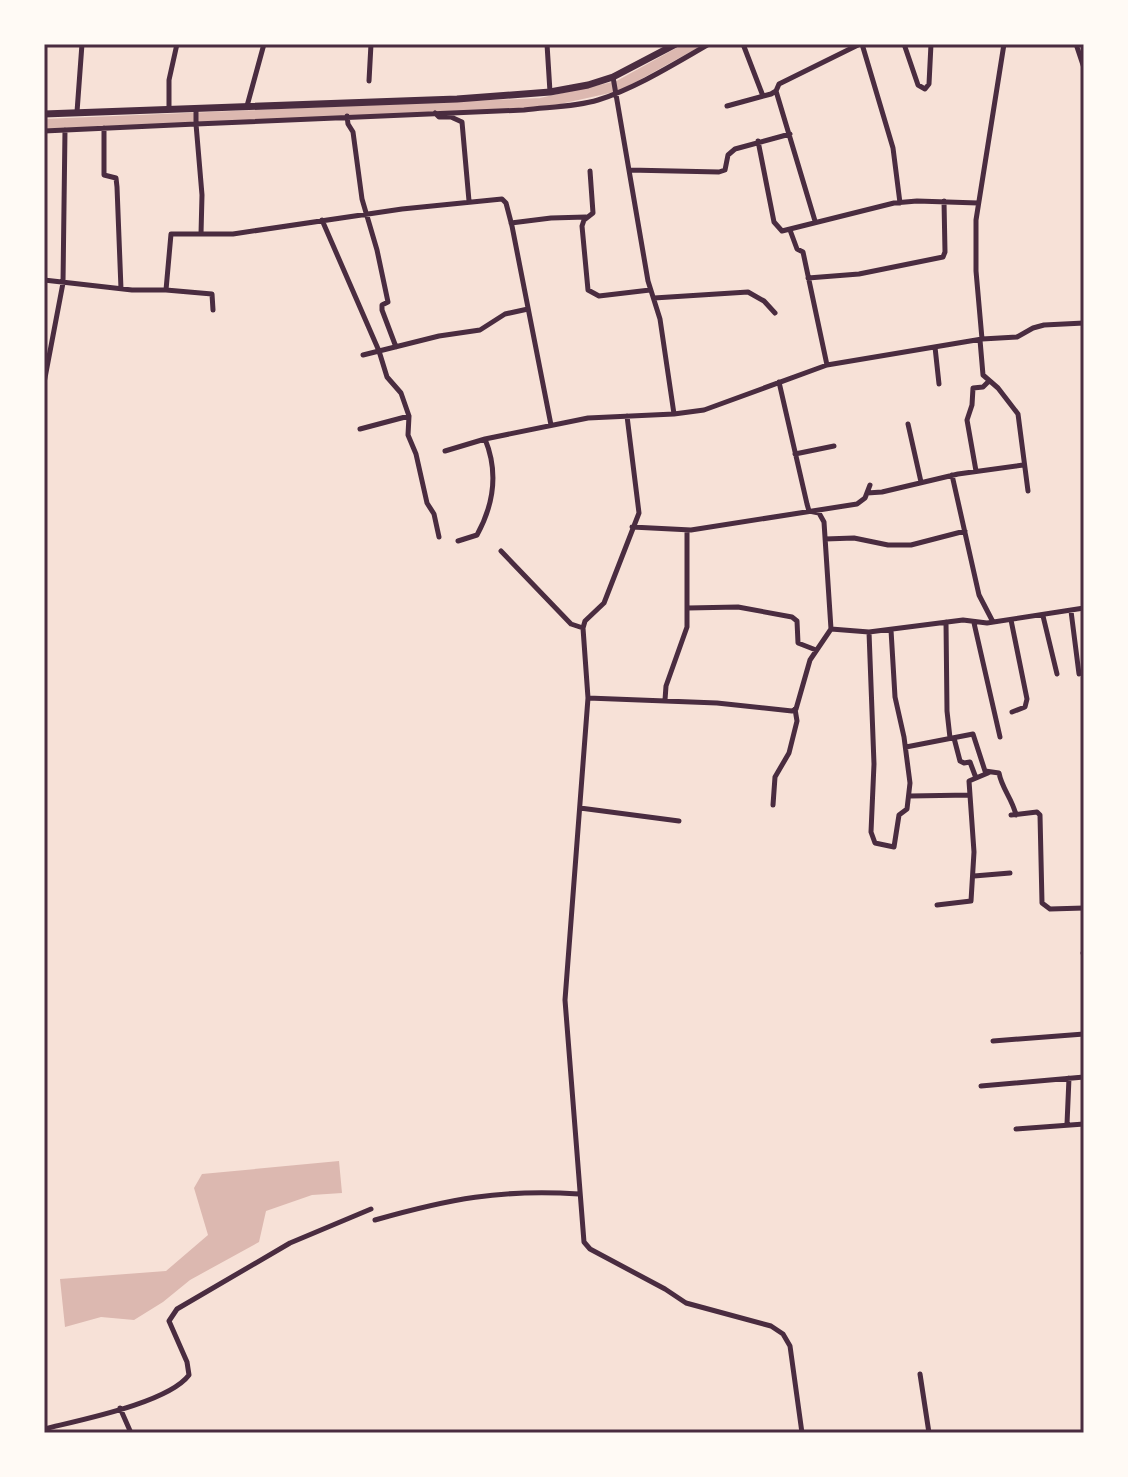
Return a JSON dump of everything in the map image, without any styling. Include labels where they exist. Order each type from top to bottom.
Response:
[{"type":"main road","points":[[44,114],[169,109],[196,117],[247,106],[550,92],[614,78],[676,44]]},
{"type":"street","points":[[44,383],[63,283],[69,129],[82,44]]},
{"type":"street","points":[[169,109],[169,80],[177,44]]},
{"type":"street","points":[[247,106],[264,44]]},
{"type":"street","points":[[369,81],[371,44]]},
{"type":"street","points":[[547,44],[550,92]]},
{"type":"street","points":[[44,131],[104,128],[196,117],[347,116],[563,106],[597,101],[709,44]]},
{"type":"street","points":[[743,44],[763,96]]},
{"type":"street","points":[[815,221],[776,91],[779,84],[861,44],[893,148],[900,203]]},
{"type":"street","points":[[904,44],[918,85],[924,89],[929,84],[931,44]]},
{"type":"street","points":[[1004,44],[978,203],[976,271],[981,369],[1018,414],[1028,491]]},
{"type":"street","points":[[1076,44],[1084,68]]},
{"type":"street","points":[[614,78],[650,290],[660,319],[674,414]]},
{"type":"street","points":[[727,106],[776,91]]},
{"type":"street","points":[[357,103],[357,115]]},
{"type":"street","points":[[326,104],[327,116]]},
{"type":"street","points":[[435,113],[439,117],[451,117],[462,122],[469,201]]},
{"type":"street","points":[[347,116],[353,132],[365,214],[386,285],[388,302],[382,305],[382,310],[396,347]]},
{"type":"street","points":[[196,117],[201,234]]},
{"type":"street","points":[[104,128],[104,174],[115,177],[117,185],[121,289]]},
{"type":"street","points":[[629,170],[701,174],[721,172],[725,170],[730,152],[758,141],[790,134]]},
{"type":"street","points":[[758,141],[774,222],[780,230],[900,203],[978,203]]},
{"type":"street","points":[[590,171],[593,213],[582,226],[586,284],[590,293],[599,296],[650,290]]},
{"type":"street","points":[[166,290],[169,236],[175,233],[233,234],[365,214],[502,199],[511,223],[551,425]]},
{"type":"street","points":[[808,278],[859,274],[943,257],[944,201]]},
{"type":"street","points":[[511,223],[587,217]]},
{"type":"street","points":[[322,220],[379,351],[387,377],[398,387],[409,416],[408,435],[439,537]]},
{"type":"street","points":[[790,230],[797,249],[803,252],[827,365]]},
{"type":"street","points":[[44,280],[121,289],[211,294],[214,297],[213,310]]},
{"type":"street","points":[[654,298],[748,292],[764,301],[775,313]]},
{"type":"street","points":[[363,355],[439,336],[480,330],[505,314],[528,309]]},
{"type":"street","points":[[445,451],[485,439],[588,418],[704,410],[827,365],[981,339],[1017,337],[1044,325],[1084,323]]},
{"type":"street","points":[[935,347],[939,384]]},
{"type":"street","points":[[976,471],[968,417],[973,388],[983,387],[989,381]]},
{"type":"street","points":[[779,382],[809,511]]},
{"type":"street","points":[[360,429],[409,416]]},
{"type":"street","points":[[627,416],[639,510],[604,603],[585,621],[583,628],[588,698],[565,1000],[584,1242],[590,1249],[686,1303],[771,1326],[783,1334],[790,1346],[802,1433]]},
{"type":"street","points":[[908,424],[921,482]]},
{"type":"street","points":[[458,541],[476,536],[486,517],[493,492],[494,473],[485,439]]},
{"type":"street","points":[[795,454],[834,446]]},
{"type":"street","points":[[867,493],[952,475],[1023,465]]},
{"type":"street","points":[[952,475],[979,595],[993,622]]},
{"type":"street","points":[[632,527],[687,530],[857,504],[862,501],[870,485]]},
{"type":"street","points":[[773,805],[775,777],[789,753],[797,721],[795,709],[810,660],[831,629],[822,517],[809,511]]},
{"type":"street","points":[[665,700],[666,686],[687,627],[687,530]]},
{"type":"street","points":[[825,539],[854,538],[888,545],[911,545],[965,531]]},
{"type":"street","points":[[501,551],[571,624],[583,628]]},
{"type":"street","points":[[688,608],[738,607],[792,617],[797,621],[798,643],[816,650]]},
{"type":"street","points":[[831,629],[869,632],[963,620],[993,622],[1084,608]]},
{"type":"street","points":[[1071,611],[1079,674]]},
{"type":"street","points":[[1043,616],[1057,674]]},
{"type":"street","points":[[1011,620],[1027,699],[1025,707],[1012,712]]},
{"type":"street","points":[[946,622],[947,711],[952,738],[960,761],[970,762],[976,778]]},
{"type":"street","points":[[973,622],[1000,737]]},
{"type":"street","points":[[869,632],[874,764],[871,832],[875,843],[894,846],[899,815],[907,809],[910,796],[906,747],[895,697],[891,630]]},
{"type":"street","points":[[588,698],[717,703],[787,712],[795,709]]},
{"type":"street","points":[[906,747],[973,734],[988,773]]},
{"type":"street","points":[[937,905],[971,902],[974,876],[969,781],[988,773],[999,774],[1001,785],[1012,799],[1013,815],[1037,812],[1040,815],[1042,903],[1050,909],[1084,908]]},
{"type":"street","points":[[910,796],[970,795]]},
{"type":"street","points":[[580,808],[679,821]]},
{"type":"street","points":[[974,876],[1010,873]]},
{"type":"street","points":[[993,1041],[1084,1034]]},
{"type":"street","points":[[981,1086],[1084,1077]]},
{"type":"street","points":[[1067,1124],[1069,1078]]},
{"type":"street","points":[[1016,1129],[1084,1124]]},
{"type":"street","points":[[375,1220],[426,1205],[485,1194],[539,1191],[579,1194]]},
{"type":"street","points":[[44,1429],[163,1395],[176,1388],[189,1375],[187,1362],[169,1321],[177,1309],[290,1243],[371,1209]]},
{"type":"street","points":[[920,1374],[929,1433]]},
{"type":"street","points":[[120,1408],[131,1433]]},
{"type":"shaded area","points":[[339,1161],[342,1193],[312,1195],[266,1211],[259,1242],[190,1280],[134,1320],[101,1317],[65,1327],[60,1279],[166,1271],[208,1235],[194,1188],[202,1174]]},
{"type":"waterway","points":[[44,124],[541,103],[618,86],[694,44]]}]
